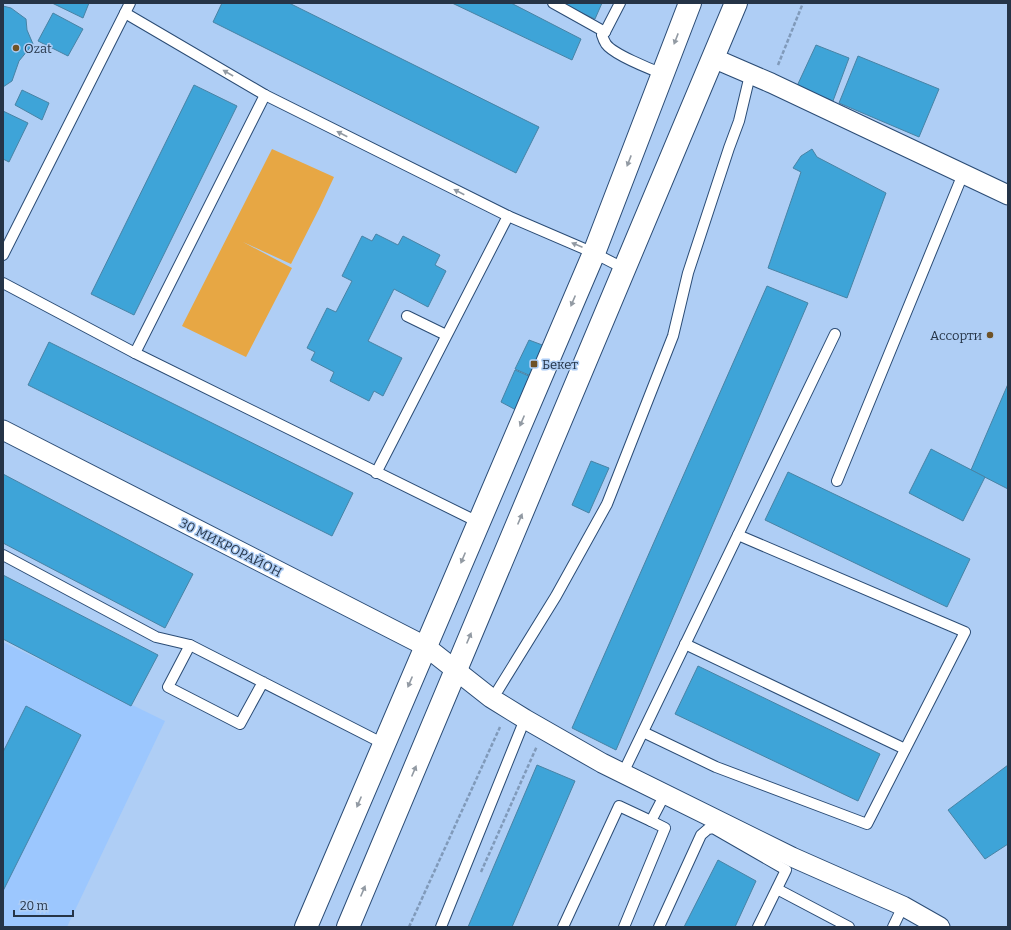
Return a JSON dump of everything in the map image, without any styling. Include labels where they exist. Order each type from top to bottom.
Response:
[{"type":"main road","points":[[306,927],[594,252],[690,3]]},
{"type":"main road","points":[[348,927],[736,3]]},
{"type":"street","points":[[713,58],[771,83],[1008,195]]},
{"type":"street","name":"30 МИКРОРАЙОН","points":[[3,430],[425,646],[491,698],[509,708],[524,724],[665,794],[789,864],[903,906],[940,927]]},
{"type":"lane","points":[[3,255],[130,3]]},
{"type":"lane","points":[[553,3],[605,32]]},
{"type":"lane","points":[[620,3],[602,35],[606,44],[613,50],[644,67],[663,74]]},
{"type":"lane","points":[[125,13],[265,95],[508,216],[594,252],[625,269]]},
{"type":"lane","points":[[491,698],[498,690],[556,596],[607,504],[673,336],[688,273],[739,121],[750,75]]},
{"type":"lane","points":[[135,353],[265,95]]},
{"type":"lane","points":[[837,481],[963,174]]},
{"type":"lane","points":[[376,473],[508,216]]},
{"type":"lane","points":[[3,284],[135,353],[478,522]]},
{"type":"lane","points":[[406,316],[446,335]]},
{"type":"lane","points":[[623,773],[835,334]]},
{"type":"lane","points":[[643,732],[716,766],[867,824],[965,632],[738,534]]},
{"type":"lane","points":[[3,555],[156,638],[190,645],[384,744]]},
{"type":"lane","points":[[685,644],[905,749]]},
{"type":"lane","points":[[190,645],[168,687],[240,724],[263,682]]},
{"type":"lane","points":[[441,927],[524,724]]},
{"type":"lane","points":[[651,821],[665,794]]},
{"type":"lane","points":[[563,927],[619,806],[664,828],[624,927]]},
{"type":"lane","points":[[659,927],[701,835],[708,829],[713,828],[789,864],[758,927]]},
{"type":"lane","points":[[776,889],[849,927]]},
{"type":"lane","points":[[893,927],[903,906]]},
{"type":"path","points":[[771,83],[802,3]]},
{"type":"path","points":[[408,927],[509,708]]},
{"type":"path","points":[[479,877],[538,742],[524,724]]},
{"type":"shaded area","points":[[272,149],[334,177],[291,264],[243,242],[292,268],[246,357],[182,326]]},
{"type":"shaded area","points":[[3,642],[165,721],[67,927],[3,927]]},
{"type":"building","points":[[52,3],[89,3],[83,18]]},
{"type":"building","points":[[222,3],[289,3],[539,127],[516,173],[213,22]]},
{"type":"building","points":[[452,3],[511,3],[581,39],[572,60]]},
{"type":"building","points":[[561,3],[602,3],[595,19]]},
{"type":"building","name":"Ozat","points":[[3,6],[11,8],[26,19],[27,30],[33,44],[19,61],[12,81],[3,87]]},
{"type":"building","points":[[53,13],[83,29],[68,56],[38,41]]},
{"type":"building","points":[[816,45],[849,58],[833,101],[797,86]]},
{"type":"building","points":[[858,56],[939,89],[919,137],[839,103]]},
{"type":"building","points":[[194,85],[237,106],[134,315],[91,294]]},
{"type":"building","points":[[22,90],[49,103],[42,120],[15,105]]},
{"type":"building","points":[[3,111],[28,123],[9,162],[3,159]]},
{"type":"building","points":[[812,149],[817,157],[886,193],[847,298],[768,268],[801,172],[793,168],[801,156]]},
{"type":"building","points":[[376,234],[398,245],[403,236],[440,255],[435,265],[446,271],[428,307],[394,289],[368,341],[402,358],[383,396],[374,391],[369,401],[330,381],[334,372],[311,360],[315,352],[307,348],[327,308],[336,312],[352,281],[342,276],[362,236],[372,241]]},
{"type":"building","points":[[767,286],[808,303],[616,750],[572,728]]},
{"type":"building","points":[[529,340],[545,346],[531,376],[515,369]]},
{"type":"building","points":[[49,342],[353,493],[332,536],[28,385]]},
{"type":"building","points":[[515,370],[531,377],[516,410],[501,402]]},
{"type":"building","points":[[1008,384],[1008,489],[971,470]]},
{"type":"building","points":[[931,449],[985,477],[963,521],[909,493]]},
{"type":"building","points":[[591,461],[609,468],[589,513],[572,505]]},
{"type":"building","points":[[788,472],[970,559],[947,607],[765,520]]},
{"type":"building","points":[[3,474],[193,574],[165,628],[3,543]]},
{"type":"building","points":[[3,575],[158,655],[131,706],[3,639]]},
{"type":"building","points":[[698,666],[880,754],[858,801],[675,714]]},
{"type":"building","points":[[26,706],[81,735],[3,891],[3,752]]},
{"type":"building","points":[[537,765],[575,781],[512,927],[468,927]]},
{"type":"building","points":[[1008,765],[1008,844],[985,859],[948,810]]},
{"type":"building","points":[[718,860],[756,881],[735,927],[684,927]]},
{"type":"place","name":"Ozat","points":[[16,48]]},
{"type":"place","name":"Ассорти","points":[[990,335]]},
{"type":"place","name":"Бекет","points":[[534,364]]}]
